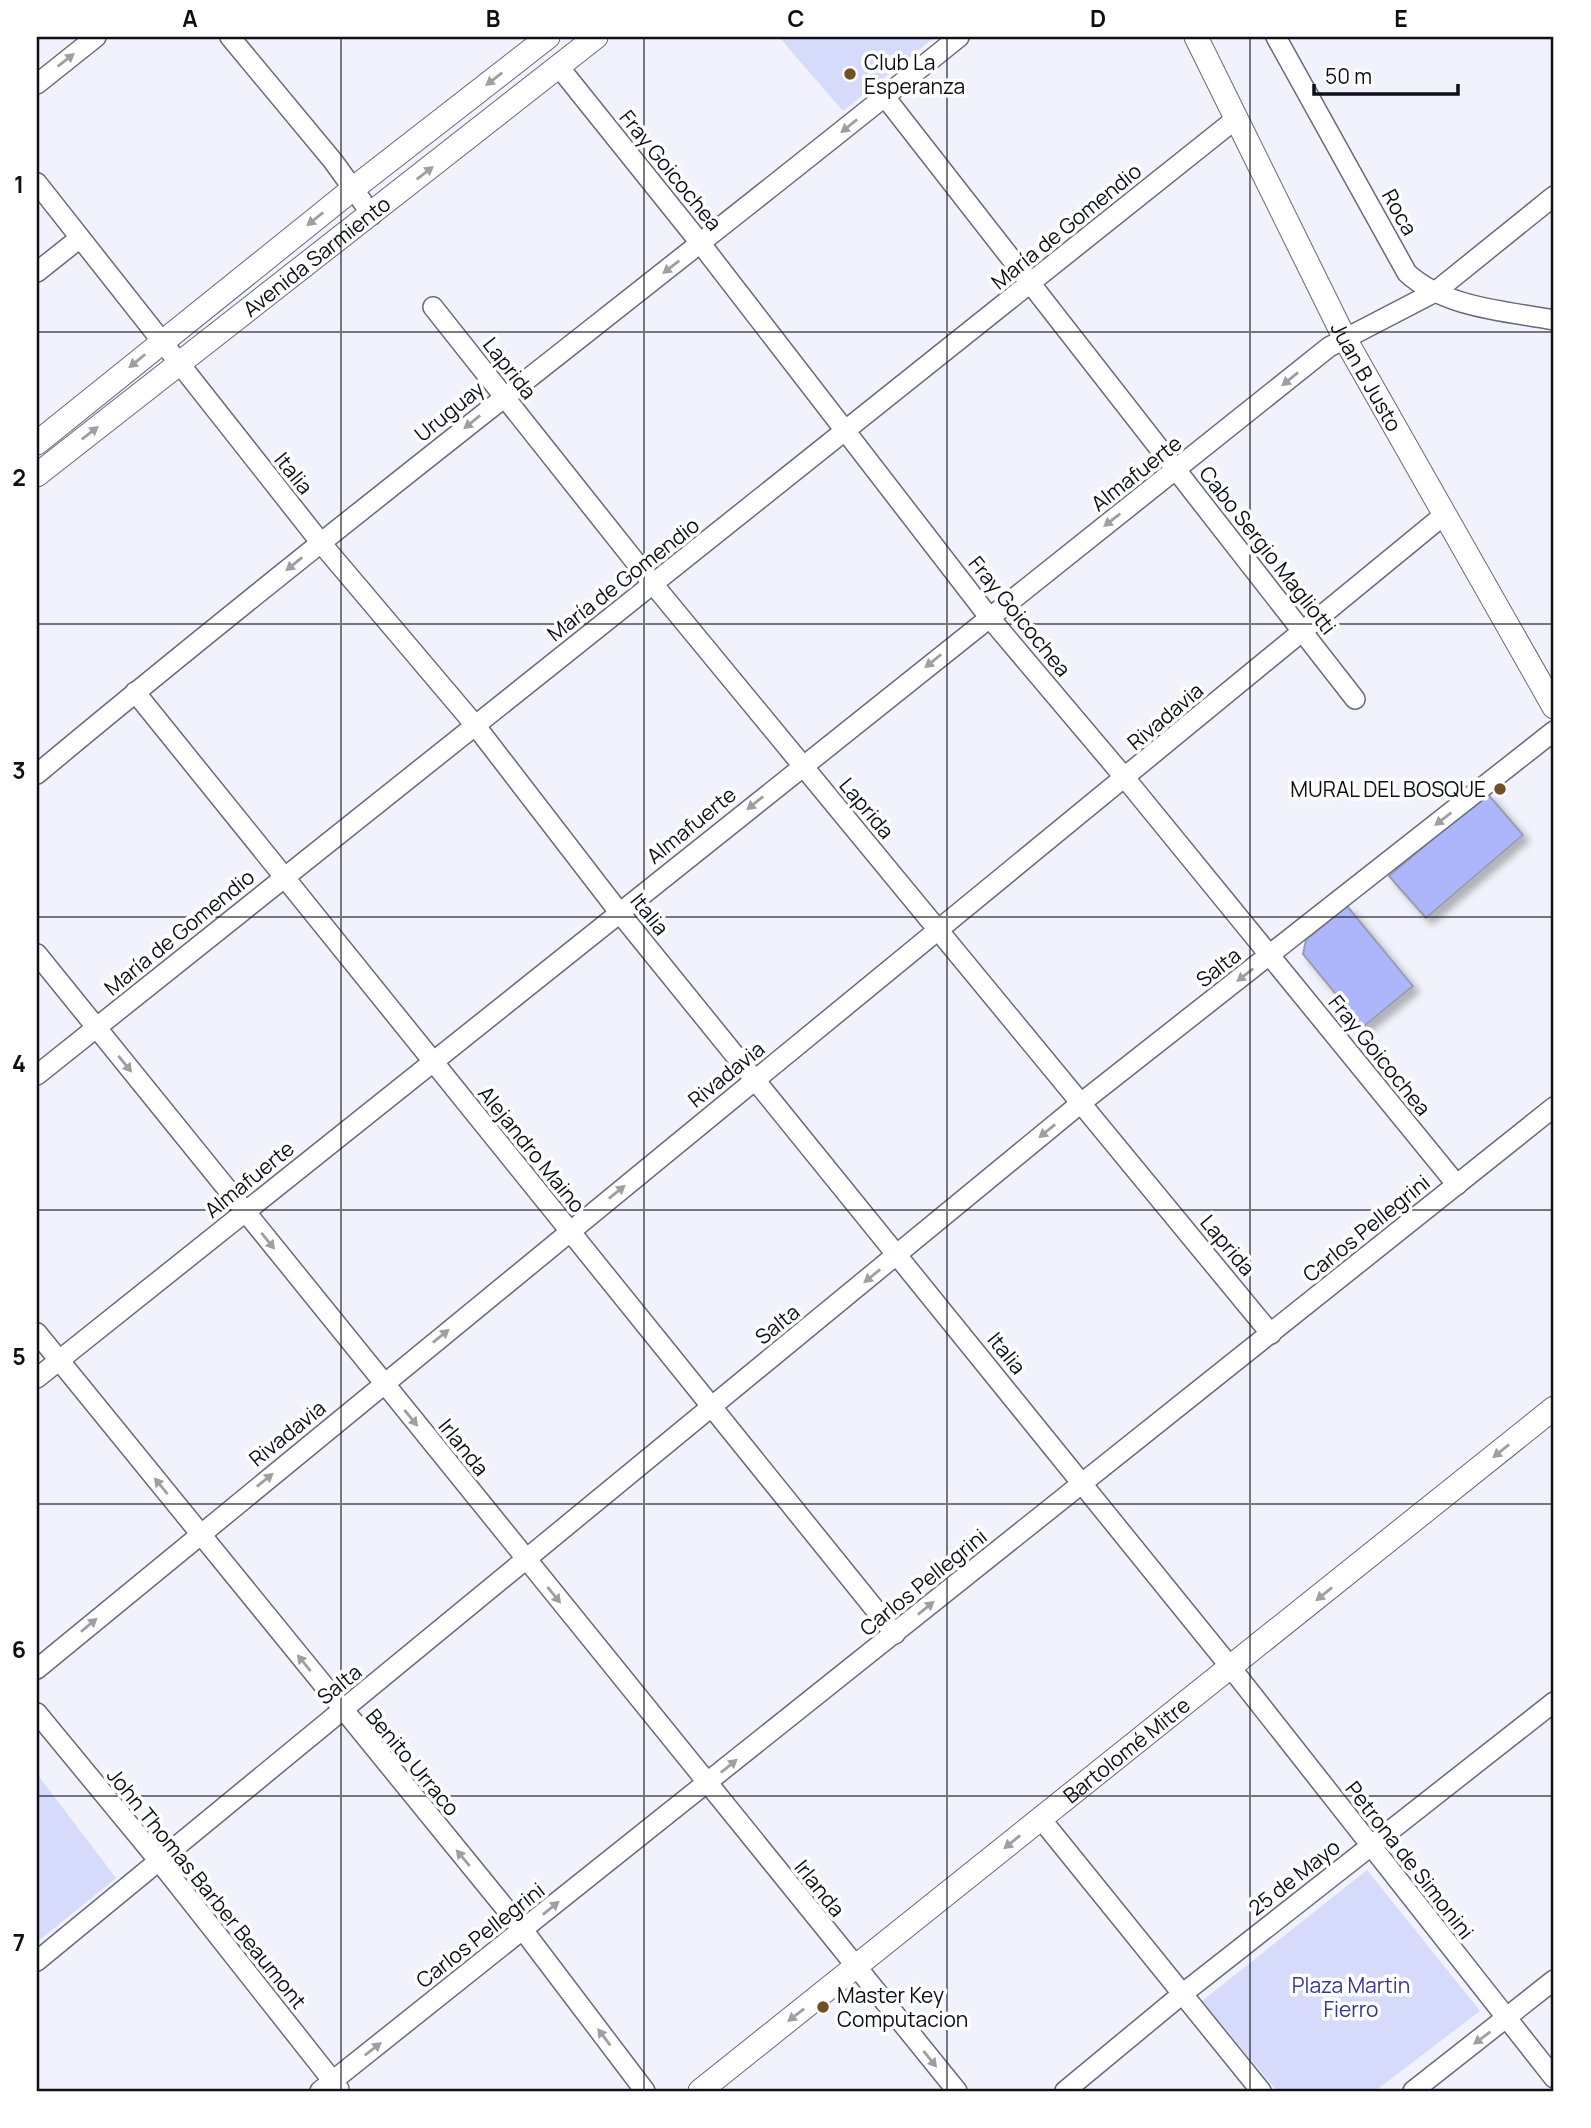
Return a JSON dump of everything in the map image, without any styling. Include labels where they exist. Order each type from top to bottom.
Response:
[{"type":"main road","name":"Avenida Sarmiento","points":[[37,475],[596,37]]},
{"type":"main road","name":"Juan B Justo","points":[[1196,37],[1345,339],[1554,707]]},
{"type":"main road","name":"Avenida Sarmiento","points":[[37,443],[534,41]]},
{"type":"main road","name":"Bartolomé Mitre","points":[[700,2091],[1232,1669],[1554,1408]]},
{"type":"street","points":[[37,84],[96,37]]},
{"type":"street","points":[[230,37],[354,188],[372,215]]},
{"type":"street","name":"Uruguay","points":[[37,774],[503,396],[701,244],[960,37]]},
{"type":"street","name":"Roca","points":[[1276,37],[1407,273],[1435,292],[1468,304],[1554,320]]},
{"type":"street","name":"Fray Goicochea","points":[[559,67],[701,244],[989,617],[1125,778],[1457,1185]]},
{"type":"street","name":"Cabo Sergio Magliotti","points":[[885,97],[1355,699]]},
{"type":"street","name":"María de Gomendio","points":[[37,1075],[1237,118]]},
{"type":"street","name":"Italia","points":[[37,183],[321,543],[475,725],[619,912],[1232,1669]]},
{"type":"street","points":[[1345,339],[1435,292],[1554,196]]},
{"type":"street","points":[[37,272],[80,238]]},
{"type":"street","name":"Laprida","points":[[433,307],[653,584],[1271,1334]]},
{"type":"street","name":"Almafuerte","points":[[37,1378],[989,617],[1329,348],[1345,339]]},
{"type":"street","name":"Rivadavia","points":[[37,1669],[1444,515]]},
{"type":"street","name":"Alejandro Maino","points":[[135,692],[895,1634]]},
{"type":"street","name":"Salta","points":[[37,1961],[1082,1103],[1554,731]]},
{"type":"street","name":"Irlanda","points":[[37,954],[957,2091]]},
{"type":"street","name":"Carlos Pellegrini","points":[[331,2088],[523,1930],[1554,1107]]},
{"type":"street","name":"Benito Urraco","points":[[37,1334],[523,1930],[645,2091]]},
{"type":"street","name":"Petrona de Simonini","points":[[1232,1669],[1554,2078]]},
{"type":"street","name":"25 de Mayo","points":[[1065,2091],[1181,1994],[1554,1702]]},
{"type":"street","name":"John Thomas Barber Beaumont","points":[[37,1713],[159,1861],[331,2088]]},
{"type":"street","points":[[1041,1819],[1261,2091]]},
{"type":"street","points":[[1413,2091],[1554,1980]]},
{"type":"green space","name":"Club La Esperanza","points":[[779,37],[935,37],[843,111]]},
{"type":"green space","points":[[37,1774],[116,1878],[37,1942]]},
{"type":"green space","name":"Plaza Martin Fierro","points":[[1367,1870],[1480,2011],[1375,2091],[1277,2091],[1202,2001]]},
{"type":"building","points":[[1487,793],[1523,835],[1426,918],[1389,876]]},
{"type":"building","points":[[1347,906],[1413,986],[1363,1027],[1303,954],[1306,940]]},
{"type":"place","name":"Club La Esperanza","points":[[850,74]]},
{"type":"place","name":"MURAL DEL BOSQUE","points":[[1500,789]]},
{"type":"place","name":"Master Key Computacion","points":[[823,2007]]}]
